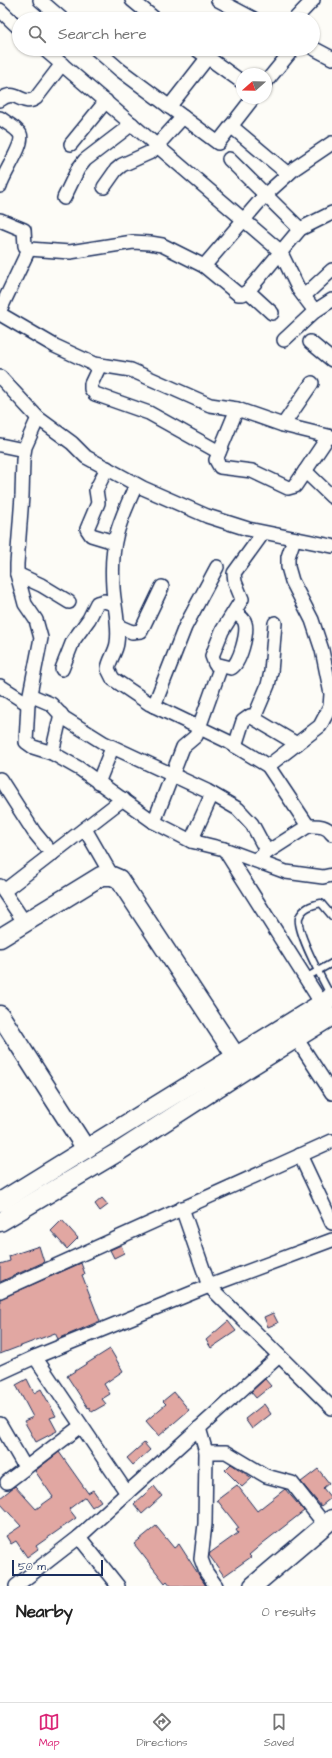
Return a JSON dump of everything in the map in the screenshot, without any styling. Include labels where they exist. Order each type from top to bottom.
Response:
[{"type":"main road","points":[[0,938],[101,876],[112,876],[119,879],[240,1063]]},
{"type":"main road","points":[[0,1222],[118,1152],[240,1063],[329,1004]]},
{"type":"main road","points":[[0,1202],[86,1149],[240,1063],[296,1038],[329,1004]]},
{"type":"main road","points":[[0,1015],[86,1149]]},
{"type":"main road","points":[[253,1586],[328,1522]]},
{"type":"street","points":[[40,0],[54,12]]},
{"type":"street","points":[[132,0],[147,12]]},
{"type":"street","points":[[218,0],[241,12]]},
{"type":"street","points":[[301,12],[313,0]]},
{"type":"street","points":[[1,15],[12,23]]},
{"type":"street","points":[[320,52],[332,58]]},
{"type":"street","points":[[52,56],[280,251],[304,296],[315,311]]},
{"type":"street","points":[[104,56],[120,70],[218,143],[248,104]]},
{"type":"street","points":[[272,75],[287,56]]},
{"type":"street","points":[[169,107],[208,57],[236,78]]},
{"type":"street","points":[[0,100],[8,95],[12,95],[27,102],[32,101],[36,98],[62,64]]},
{"type":"street","points":[[71,144],[106,101]]},
{"type":"street","points":[[104,187],[116,170],[122,165],[146,155],[183,117]]},
{"type":"street","points":[[0,118],[20,133],[22,139],[20,146],[4,173],[0,186]]},
{"type":"street","points":[[64,198],[78,169],[85,160],[132,124]]},
{"type":"street","points":[[231,126],[288,174]]},
{"type":"street","points":[[204,266],[265,194],[288,174],[332,143]]},
{"type":"street","points":[[229,159],[300,229]]},
{"type":"street","points":[[0,220],[24,230],[25,246],[29,249],[65,253],[133,242],[162,245],[204,266],[238,294],[243,294],[248,291],[300,229],[332,213]]},
{"type":"street","points":[[0,310],[29,249]]},
{"type":"street","points":[[304,296],[332,270]]},
{"type":"street","points":[[248,291],[272,313]]},
{"type":"street","points":[[284,340],[315,311],[332,300]]},
{"type":"street","points":[[0,314],[55,346],[94,364],[131,370],[210,405],[237,409],[283,425],[330,437],[295,486],[288,488],[252,471],[220,468],[216,460],[237,409]]},
{"type":"street","points":[[310,342],[332,360]]},
{"type":"street","points":[[100,365],[91,384],[91,389],[95,394],[149,413],[219,452]]},
{"type":"street","points":[[0,377],[38,418],[72,443],[86,457],[136,485],[207,516],[263,533],[332,546]]},
{"type":"street","points":[[283,425],[312,383]]},
{"type":"street","points":[[38,418],[24,450],[17,574],[25,604],[36,620],[41,638],[29,699],[26,742],[33,747],[52,753],[80,769],[154,822],[191,840],[224,849],[286,872],[323,877],[332,875]]},
{"type":"street","points":[[0,445],[24,450]]},
{"type":"street","points":[[107,468],[96,490],[98,503],[87,529],[91,535],[114,542]]},
{"type":"street","points":[[305,471],[332,498]]},
{"type":"street","points":[[136,485],[117,530],[114,542],[112,565],[114,604],[118,626],[117,644],[109,663],[109,674],[118,682],[154,706],[199,727],[268,766],[308,826]]},
{"type":"street","points":[[234,613],[240,616],[246,624],[240,656],[231,668],[215,664],[212,656],[220,635],[242,599],[235,582],[234,573],[263,533]]},
{"type":"street","points":[[268,766],[320,726],[331,707],[327,650],[289,575],[288,557],[294,539]]},
{"type":"street","points":[[154,706],[185,626],[217,567]]},
{"type":"street","points":[[17,574],[41,585],[69,602]]},
{"type":"street","points":[[118,626],[132,632],[141,631],[162,587]]},
{"type":"street","points":[[62,669],[73,640],[89,618],[97,603],[104,601],[114,604]]},
{"type":"street","points":[[254,718],[268,684],[271,672],[275,623]]},
{"type":"street","points":[[154,822],[183,746],[194,739],[221,666]]},
{"type":"street","points":[[0,686],[29,699],[51,704],[71,723],[112,748],[212,794],[238,809],[246,816],[267,852]]},
{"type":"street","points":[[52,753],[61,714]]},
{"type":"street","points":[[235,746],[243,721],[250,716],[297,744]]},
{"type":"street","points":[[98,783],[112,748]]},
{"type":"street","points":[[0,779],[34,832],[52,854]]},
{"type":"street","points":[[191,840],[212,794]]},
{"type":"street","points":[[25,923],[2,889],[86,829],[123,799]]},
{"type":"street","points":[[255,860],[308,826],[321,826],[329,830],[332,834]]},
{"type":"street","points":[[86,829],[112,876]]},
{"type":"street","points":[[224,849],[305,978],[329,1004]]},
{"type":"street","points":[[296,1038],[332,1093]]},
{"type":"street","points":[[0,1291],[332,1141]]},
{"type":"street","points":[[300,1155],[332,1223]]},
{"type":"street","points":[[182,1208],[210,1286],[332,1408]]},
{"type":"street","points":[[0,1373],[35,1357],[210,1286],[332,1240]]},
{"type":"street","points":[[16,1586],[78,1537],[279,1356]]},
{"type":"street","points":[[35,1357],[127,1493]]},
{"type":"street","points":[[0,1424],[25,1467]]},
{"type":"street","points":[[7,1482],[81,1426]]},
{"type":"street","points":[[199,1428],[206,1452],[205,1524],[201,1560],[206,1572],[216,1586]]},
{"type":"street","points":[[206,1452],[226,1452],[266,1476],[292,1483],[328,1522]]},
{"type":"street","points":[[78,1537],[118,1586]]},
{"type":"lane","points":[[329,1004],[318,970],[303,938],[299,918],[302,912],[309,906],[321,903],[332,916]]},
{"type":"lane","points":[[305,978],[332,963]]},
{"type":"building","points":[[102,1198],[108,1205],[100,1211],[95,1204]]},
{"type":"building","points":[[62,1220],[78,1238],[67,1249],[51,1231]]},
{"type":"building","points":[[121,1245],[124,1253],[114,1258],[110,1250]]},
{"type":"building","points":[[39,1246],[44,1262],[0,1282],[0,1264],[10,1261],[9,1256]]},
{"type":"building","points":[[81,1263],[85,1274],[82,1275],[100,1321],[58,1339],[55,1333],[0,1354],[0,1299]]},
{"type":"building","points":[[273,1313],[278,1323],[268,1327],[264,1317]]},
{"type":"building","points":[[228,1321],[236,1331],[211,1348],[206,1340]]},
{"type":"building","points":[[110,1349],[123,1371],[104,1384],[110,1394],[102,1399],[106,1404],[92,1412],[67,1376]]},
{"type":"building","points":[[27,1379],[34,1393],[41,1389],[56,1416],[50,1418],[57,1431],[36,1442],[24,1421],[33,1417],[16,1385]]},
{"type":"building","points":[[265,1379],[271,1386],[256,1398],[251,1392]]},
{"type":"building","points":[[174,1392],[189,1410],[159,1436],[146,1421],[166,1404],[163,1401]]},
{"type":"building","points":[[264,1404],[271,1414],[252,1429],[245,1419]]},
{"type":"building","points":[[144,1443],[150,1450],[133,1465],[127,1458]]},
{"type":"building","points":[[59,1452],[88,1493],[93,1490],[101,1501],[92,1507],[85,1497],[69,1509],[76,1518],[36,1546],[38,1549],[27,1557],[16,1541],[11,1544],[6,1536],[21,1526],[0,1503],[0,1498],[15,1486],[36,1509],[53,1497],[35,1471]]},
{"type":"building","points":[[231,1464],[252,1478],[242,1487],[225,1470]]},
{"type":"building","points":[[318,1469],[329,1483],[323,1488],[331,1498],[321,1506],[301,1482]]},
{"type":"building","points":[[237,1485],[257,1511],[285,1489],[304,1511],[249,1555],[251,1557],[224,1576],[209,1555],[238,1533],[236,1530],[239,1528],[217,1500]]},
{"type":"building","points":[[154,1486],[162,1496],[142,1514],[134,1504]]},
{"type":"building","points":[[156,1526],[174,1548],[179,1544],[206,1586],[171,1586],[167,1581],[165,1583],[134,1544]]}]
